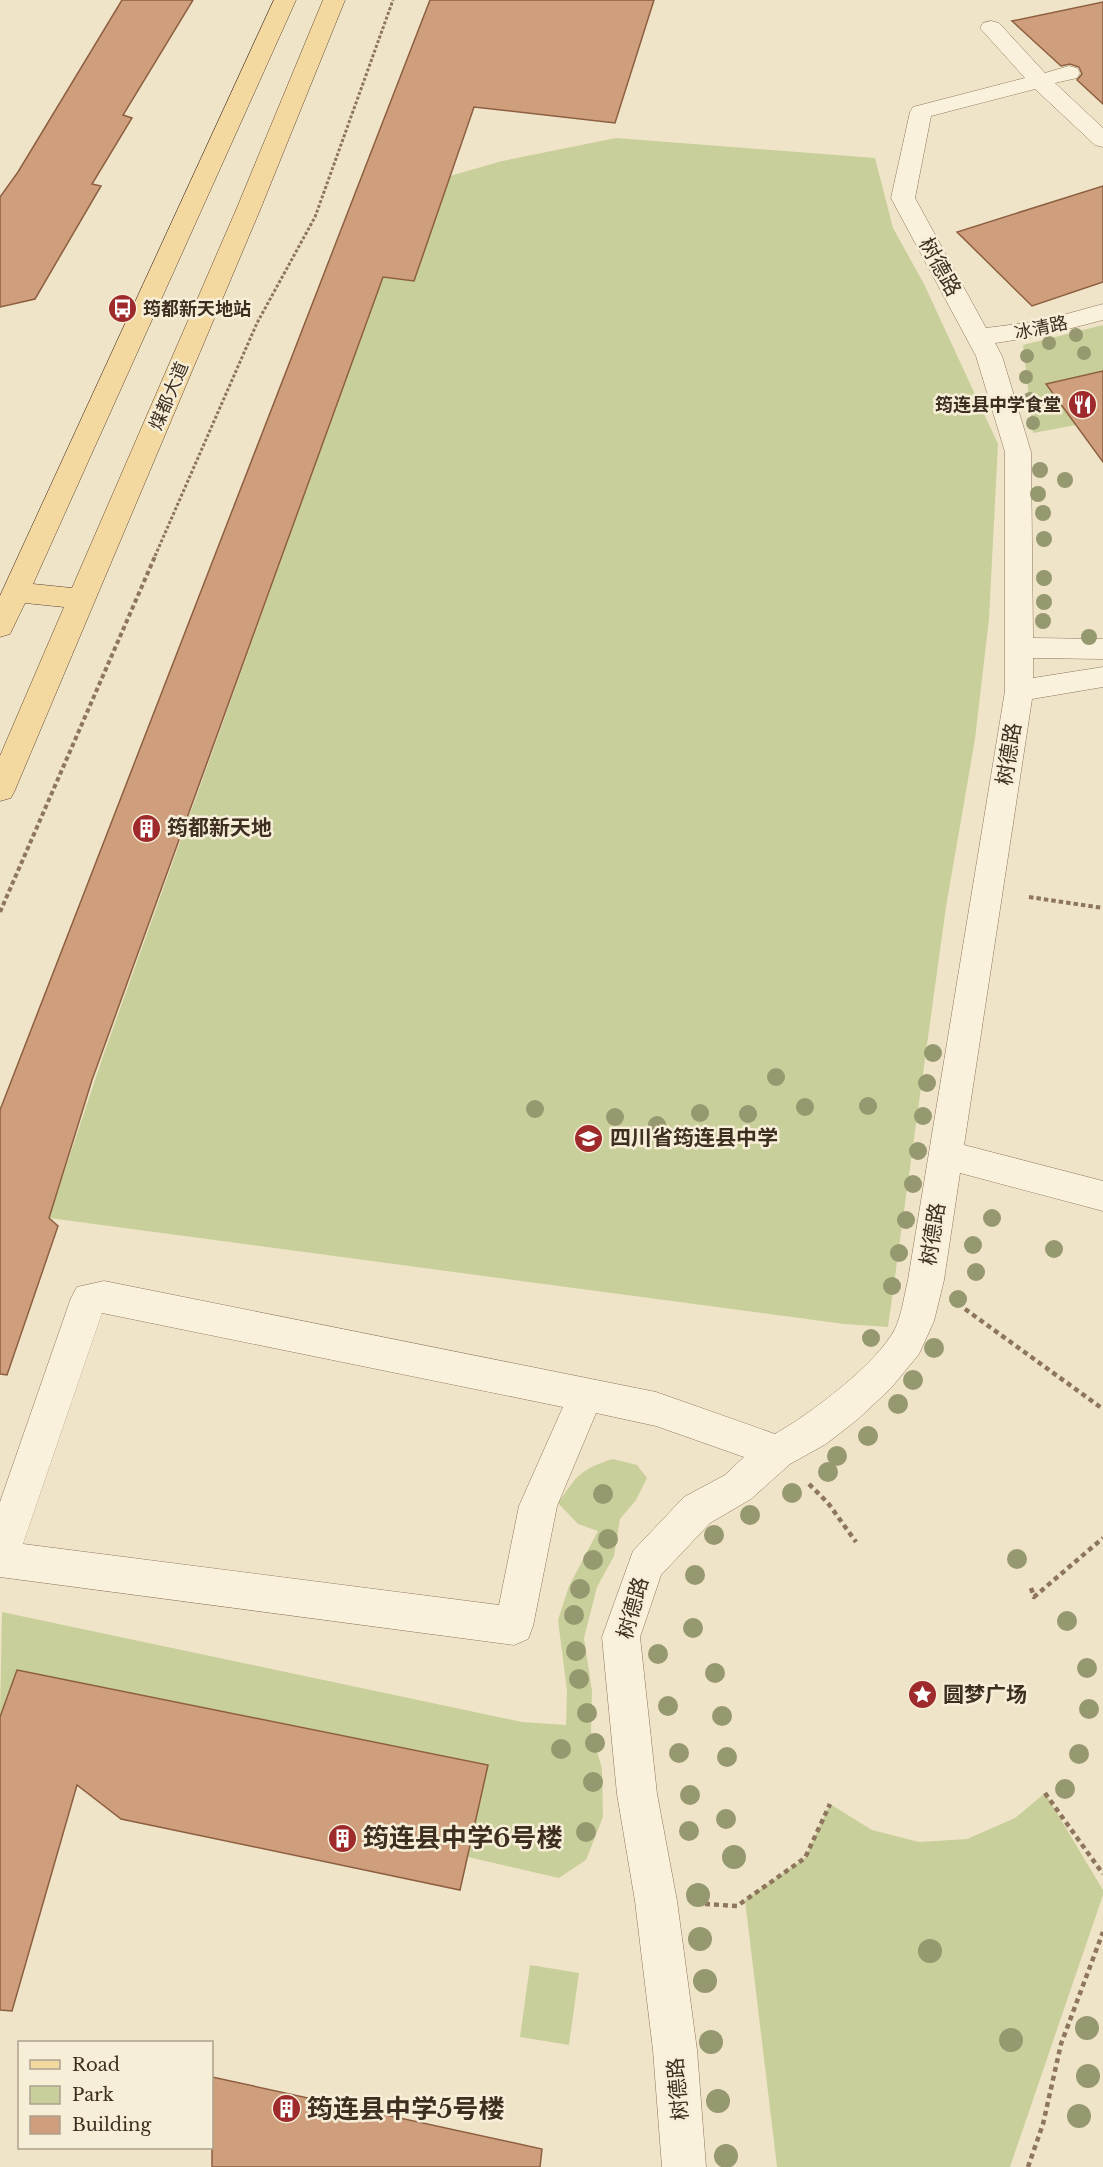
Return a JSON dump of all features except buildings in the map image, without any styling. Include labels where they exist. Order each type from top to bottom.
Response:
[{"type":"main road","name":"煤都大道","points":[[0,627],[308,5]]},
{"type":"main road","name":"煤都大道","points":[[0,790],[82,599],[308,5]]},
{"type":"main road","points":[[16,592],[82,599]]},
{"type":"lane","points":[[991,28],[1040,81],[1103,140]]},
{"type":"lane","points":[[1040,81],[1069,74]]},
{"type":"lane","name":"树德路","points":[[684,2167],[675,2050],[656,1901],[637,1794],[621,1637],[646,1563],[698,1510],[738,1487],[777,1452],[813,1432],[845,1407],[878,1376],[906,1343],[916,1321],[926,1280],[1019,691],[1018,452],[989,356],[903,198],[921,112],[1040,81]]},
{"type":"lane","name":"冰清路","points":[[978,337],[1018,334],[1065,325],[1103,312]]},
{"type":"lane","points":[[1019,648],[1103,649]]},
{"type":"lane","points":[[1019,691],[1103,677]]},
{"type":"lane","points":[[946,1155],[1103,1196]]},
{"type":"lane","points":[[586,1395],[538,1506],[514,1626],[0,1558],[89,1298],[104,1297],[656,1409],[777,1452]]},
{"type":"path","points":[[0,912],[257,323],[315,217],[393,0]]},
{"type":"path","points":[[986,891],[1103,908]]},
{"type":"path","points":[[926,1280],[1103,1409]]},
{"type":"path","points":[[777,1452],[828,1503],[856,1542]]},
{"type":"path","points":[[1031,1588],[1034,1597],[1103,1538]]},
{"type":"path","points":[[1045,1793],[1103,1875]]},
{"type":"path","points":[[656,1901],[737,1906],[805,1858],[830,1804]]},
{"type":"path","points":[[1028,2167],[1043,2124],[1061,2044],[1103,1932]]},
{"type":"green space","points":[[616,138],[875,158],[893,228],[924,284],[998,444],[989,619],[975,739],[946,907],[888,1327],[844,1324],[49,1218],[102,1059],[383,277],[414,280],[450,176],[502,161]]},
{"type":"green space","points":[[1103,325],[1103,371],[1047,385],[1076,425],[1033,433],[1023,345]]},
{"type":"green space","points":[[613,1459],[637,1465],[647,1478],[636,1500],[620,1519],[614,1556],[597,1587],[584,1638],[592,1691],[591,1732],[602,1768],[603,1817],[586,1860],[559,1878],[468,1857],[488,1765],[17,1670],[0,1717],[2,1612],[522,1722],[566,1725],[567,1691],[558,1620],[569,1586],[598,1531],[578,1524],[558,1503],[570,1486],[586,1470]]},
{"type":"green space","points":[[1045,1793],[1103,1890],[1103,1895],[1010,2167],[777,2167],[745,1900],[805,1858],[830,1804],[872,1830],[919,1842],[967,1839],[1015,1818]]},
{"type":"green space","points":[[530,1965],[579,1973],[569,2045],[520,2037]]},
{"type":"place","name":"筠都新天地站","points":[[122,309]]},
{"type":"place","name":"筠连县中学食堂","points":[[1082,405]]},
{"type":"place","name":"筠都新天地","points":[[146,828]]},
{"type":"place","name":"四川省筠连县中学","points":[[589,1138]]},
{"type":"place","name":"圆梦广场","points":[[922,1695]]},
{"type":"place","name":"筠连县中学6号楼","points":[[342,1838]]},
{"type":"place","name":"筠连县中学5号楼","points":[[286,2109]]}]
